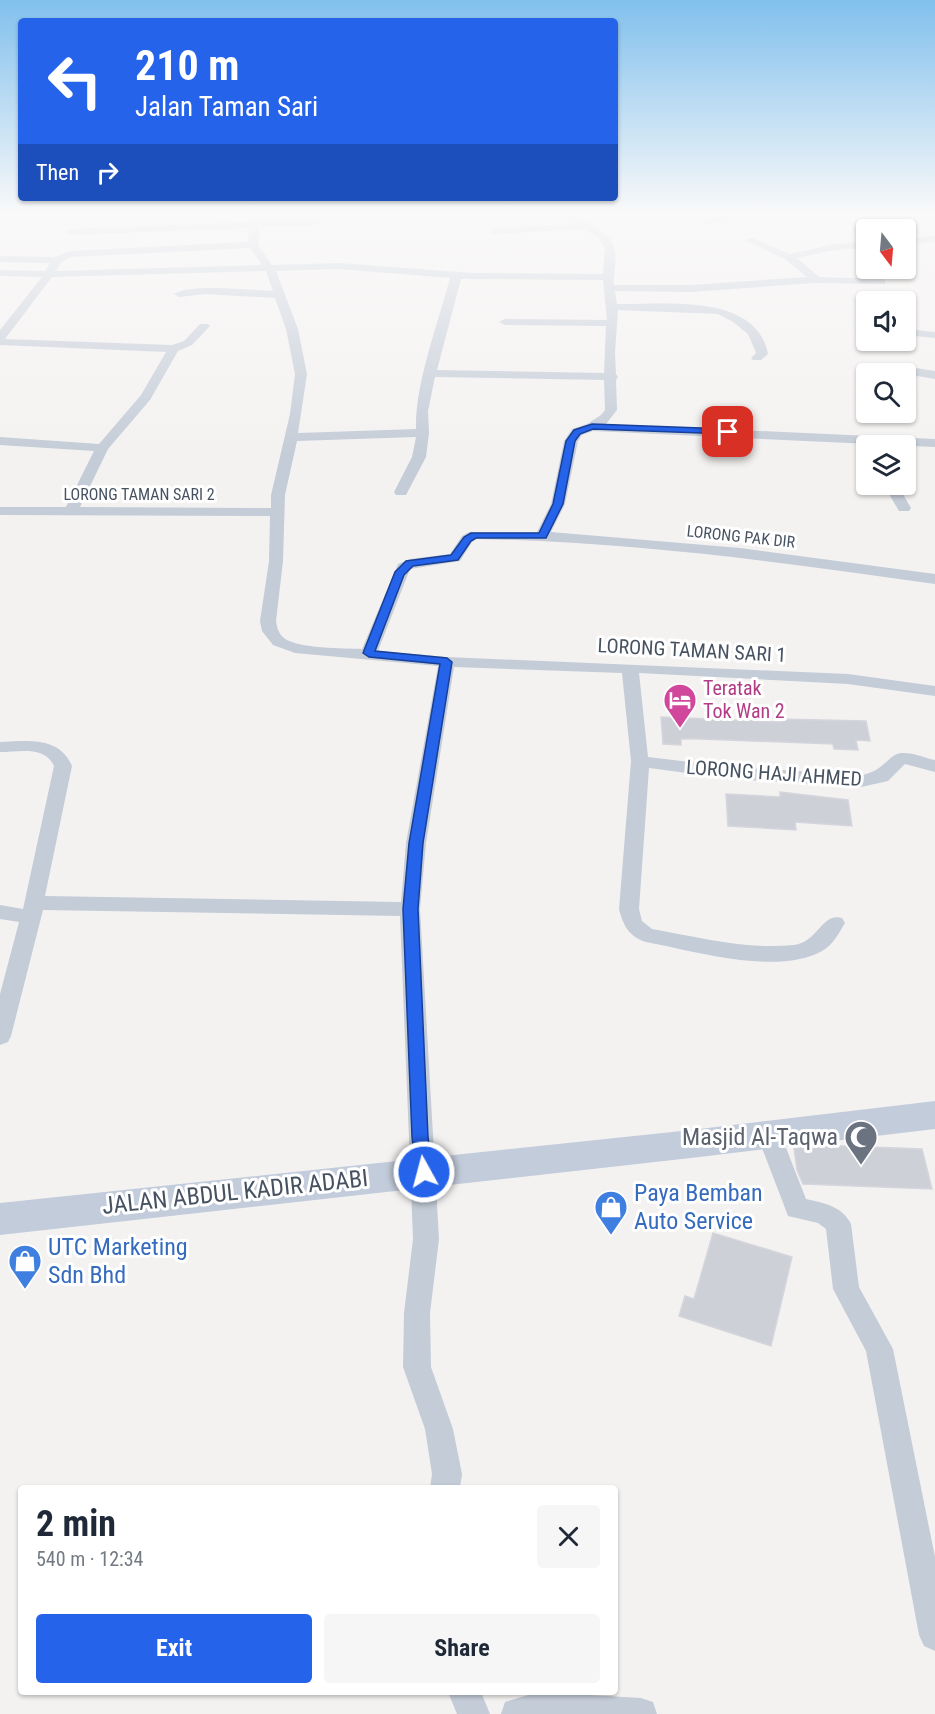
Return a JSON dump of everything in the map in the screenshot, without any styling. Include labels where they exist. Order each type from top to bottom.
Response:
[{"type":"main road","name":"JALAN ABDUL KADIR ADABI","points":[[0,1219],[935,1115]]},
{"type":"street","points":[[0,337],[34,294]]},
{"type":"street","points":[[260,294],[278,295],[291,329],[301,374],[296,414],[278,495],[278,512]]},
{"type":"street","points":[[402,492],[418,457],[423,433],[422,411],[451,294]]},
{"type":"street","points":[[542,536],[558,504],[571,441],[577,432],[592,427],[606,418],[611,410],[610,294]]},
{"type":"street","points":[[612,307],[714,310],[730,313],[737,317],[759,343],[762,354],[757,358]]},
{"type":"street","points":[[0,314],[17,315]]},
{"type":"street","points":[[505,322],[611,323]]},
{"type":"street","points":[[0,342],[174,349],[188,343],[204,326]]},
{"type":"street","points":[[916,333],[935,335]]},
{"type":"street","points":[[71,511],[102,448],[146,397],[174,349]]},
{"type":"street","points":[[916,372],[935,375]]},
{"type":"street","points":[[430,373],[612,377]]},
{"type":"street","points":[[592,427],[856,442]]},
{"type":"street","points":[[290,437],[423,433]]},
{"type":"street","points":[[0,441],[102,448]]},
{"type":"street","points":[[916,443],[935,443]]},
{"type":"street","points":[[896,495],[904,508]]},
{"type":"street","name":"LORONG TAMAN SARI 2","points":[[0,511],[278,512]]},
{"type":"street","name":"LORONG TAMAN SARI 1","points":[[278,512],[276,561],[268,621],[270,631],[279,642],[295,648],[369,653],[447,662],[848,679],[935,691]]},
{"type":"street","name":"LORONG PAK DIR","points":[[369,653],[403,567],[410,563],[455,558],[468,539],[474,535],[542,536],[740,552],[935,579]]},
{"type":"street","points":[[445,1485],[447,1474],[439,1429],[417,1367],[417,1313],[426,1239],[410,909],[416,843],[447,662]]},
{"type":"street","points":[[630,668],[640,761],[629,909],[633,924],[646,935],[768,954],[791,953],[812,948],[825,939],[836,923]]},
{"type":"street","points":[[0,747],[50,749],[58,754],[63,766],[32,910],[0,1036]]},
{"type":"street","name":"LORONG HAJI AHMED","points":[[640,761],[732,773],[861,781],[886,773],[895,761],[902,758],[935,766]]},
{"type":"street","points":[[0,912],[410,909]]},
{"type":"street","points":[[769,1135],[796,1208],[825,1214],[838,1224],[846,1289],[879,1349],[935,1635]]},
{"type":"street","points":[[465,1695],[474,1714]]},
{"type":"street","points":[[517,1714],[539,1708],[641,1714]]},
{"type":"building","points":[[661,717],[781,722],[780,719],[866,721],[870,741],[856,740],[858,750],[834,749],[833,744],[699,739],[681,739],[681,745],[663,744]]},
{"type":"building","points":[[780,792],[848,800],[852,826],[795,822],[796,830],[728,826],[726,794],[780,797]]},
{"type":"building","name":"Masjid Al-Taqwa","points":[[820,1145],[922,1149],[932,1189],[803,1184],[797,1170],[794,1148]]},
{"type":"building","points":[[713,1233],[792,1257],[771,1346],[679,1316],[685,1296],[694,1299]]},
{"type":"place","name":"Teratak Tok Wan 2","points":[[680,729]]},
{"type":"place","name":"Masjid Al-Taqwa","points":[[861,1166]]},
{"type":"place","name":"Paya Bemban Auto Service","points":[[611,1236]]},
{"type":"place","name":"UTC Marketing Sdn Bhd","points":[[25,1290]]},
{"type":"route","points":[[424,1172],[420,1137],[410,909],[416,843],[447,662],[369,653],[399,574],[403,567],[410,563],[455,558],[468,539],[474,535],[542,536],[558,504],[571,441],[577,432],[592,427],[728,432]]}]
